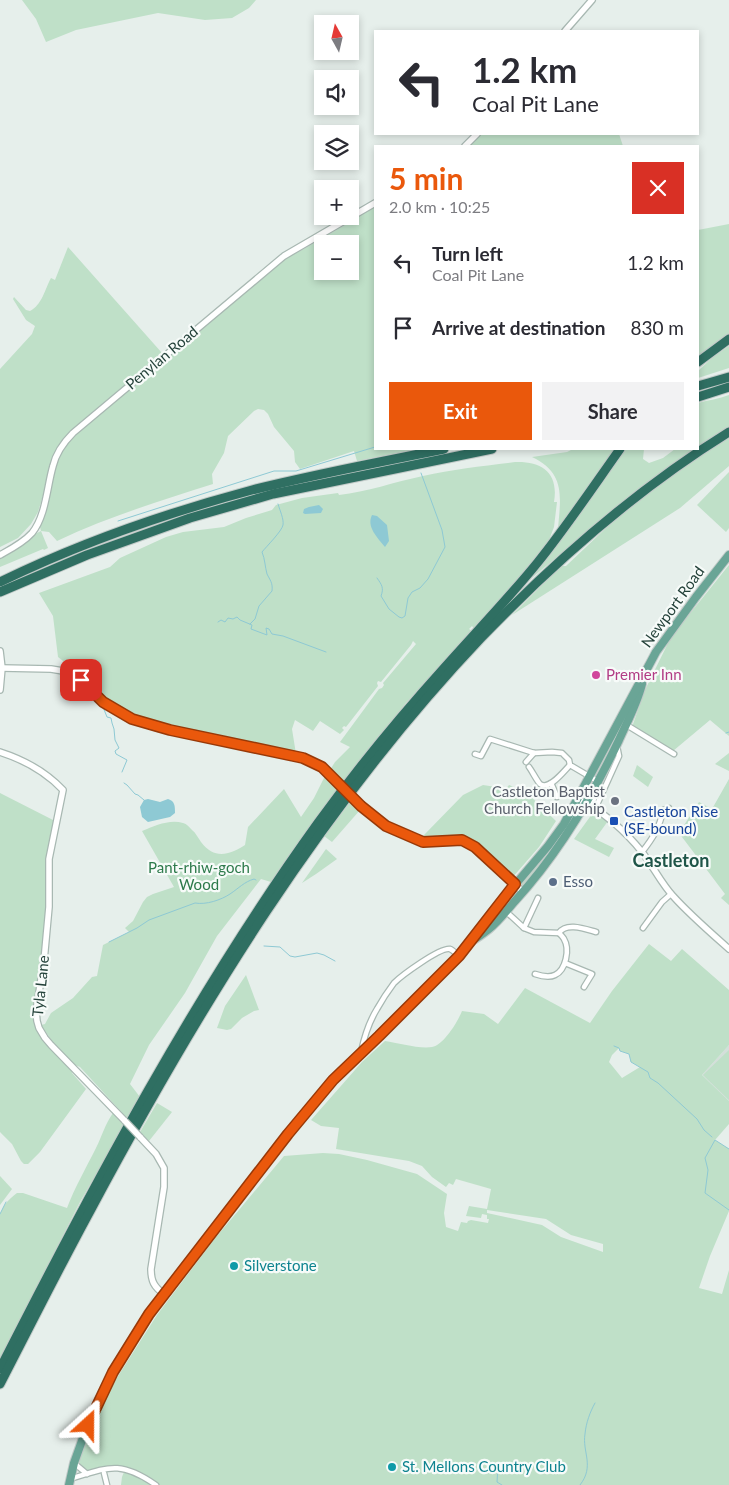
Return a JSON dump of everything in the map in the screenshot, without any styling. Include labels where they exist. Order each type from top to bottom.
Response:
[{"type":"highway","points":[[699,361],[729,338]]},
{"type":"highway","points":[[699,386],[729,378]]},
{"type":"highway","points":[[699,397],[729,387]]},
{"type":"highway","points":[[0,1384],[87,1216],[180,1051],[271,903],[348,795],[400,729],[448,674],[508,610],[548,571],[644,490],[729,432]]},
{"type":"highway","points":[[0,582],[56,557],[187,509],[253,490],[439,450]]},
{"type":"highway","points":[[0,592],[87,554],[190,518],[282,492],[487,450]]},
{"type":"highway","points":[[0,1369],[72,1230],[134,1117],[204,998],[281,877],[330,807],[386,736],[539,561],[619,450]]},
{"type":"main road","name":"Newport Road","points":[[69,1482],[92,1415],[113,1372],[149,1314],[288,1134],[333,1080],[459,956],[515,884],[548,846],[564,824],[588,776],[638,698],[643,677],[656,652],[729,555]]},
{"type":"main road","name":"Newport Road","points":[[468,944],[490,929],[523,892],[578,819],[616,745],[622,723]]},
{"type":"street","points":[[566,30],[592,0]]},
{"type":"street","points":[[467,145],[476,135]]},
{"type":"street","name":"Penylan Road","points":[[0,555],[17,546],[32,532],[45,502],[57,456],[61,447],[73,433],[284,256],[374,203]]},
{"type":"street","points":[[0,651],[2,668],[0,690]]},
{"type":"street","points":[[2,668],[51,669],[69,672],[81,680],[103,702],[132,719],[157,728],[303,758],[322,767],[361,806],[386,826],[423,842],[462,840],[475,847],[523,892]]},
{"type":"street","points":[[622,723],[674,754]]},
{"type":"street","points":[[475,754],[481,756],[490,739],[534,753],[562,753],[569,760],[570,766]]},
{"type":"street","name":"Newport Road","points":[[595,808],[619,756],[616,745]]},
{"type":"street","name":"Tyla Lane","points":[[0,752],[26,761],[54,780],[63,790],[48,863],[49,907],[44,961],[36,1010],[37,1021],[39,1028],[51,1045],[156,1154],[164,1168],[164,1187],[151,1269],[151,1280],[156,1288],[164,1294]]},
{"type":"street","points":[[534,753],[527,764],[536,775],[540,784],[544,786],[551,783],[570,766]]},
{"type":"street","points":[[570,766],[598,783],[593,803],[595,808]]},
{"type":"street","points":[[551,783],[557,797]]},
{"type":"street","points":[[578,799],[595,808],[626,835],[642,852],[671,894],[729,948]]},
{"type":"street","points":[[642,852],[659,827],[660,809],[669,808]]},
{"type":"street","points":[[642,928],[662,902],[671,894]]},
{"type":"street","points":[[524,928],[538,898]]},
{"type":"street","points":[[499,905],[524,928],[534,932],[559,933],[565,940],[565,963],[561,970],[555,976],[546,977],[535,974]]},
{"type":"street","points":[[559,933],[561,929],[567,927],[596,932]]},
{"type":"street","points":[[360,1054],[364,1038],[376,1009],[395,982],[420,963],[446,949],[450,949],[459,956]]},
{"type":"street","points":[[565,963],[592,974],[584,987]]},
{"type":"street","points":[[74,1463],[86,1474]]},
{"type":"street","points":[[69,1482],[86,1474],[118,1467],[130,1470],[156,1485]]},
{"type":"street","points":[[104,1473],[106,1485]]},
{"type":"shaded area","points":[[729,1045],[729,1101],[702,1075]]},
{"type":"green space","points":[[22,0],[256,0],[249,8],[232,18],[205,20],[158,13],[76,30],[46,42],[36,19]]},
{"type":"green space","points":[[478,135],[619,135],[623,145],[470,145]]},
{"type":"green space","points":[[374,206],[374,450],[415,450],[357,461],[354,451],[300,469],[295,462],[294,451],[274,427],[268,414],[264,410],[258,409],[228,436],[224,453],[212,474],[213,484],[114,517],[57,541],[49,532],[41,531],[40,527],[61,451],[69,441],[286,258],[314,243],[314,280],[359,280],[359,235],[328,235],[345,225],[359,225],[359,216]]},
{"type":"green space","points":[[729,224],[729,334],[699,355],[699,230]]},
{"type":"green space","points":[[68,247],[162,353],[65,437],[57,449],[38,512],[31,524],[18,538],[0,547],[0,369],[32,334],[35,326],[26,320],[13,299],[14,297],[26,310],[30,311],[38,305],[51,278],[55,280]]},
{"type":"green space","points":[[729,346],[729,368],[699,378],[699,370]]},
{"type":"green space","points":[[729,395],[729,427],[699,446],[699,403]]},
{"type":"green space","points":[[729,438],[729,466],[680,508],[512,615],[561,566],[566,566],[634,504],[680,469]]},
{"type":"green space","points":[[571,450],[613,450],[558,528],[560,495],[556,478],[543,463],[532,457]]},
{"type":"green space","points":[[625,450],[644,450],[643,459],[649,463],[663,458],[674,450],[694,450],[638,489],[527,582]]},
{"type":"green space","points":[[525,462],[541,467],[551,476],[554,483],[554,502],[557,502],[554,527],[549,540],[474,629],[472,626],[469,629],[472,631],[406,703],[343,783],[330,770],[350,747],[340,742],[379,689],[382,688],[383,683],[416,644],[413,641],[381,682],[378,681],[378,686],[346,727],[342,728],[344,730],[340,734],[320,721],[313,731],[295,720],[292,729],[296,754],[191,733],[133,717],[118,710],[99,696],[72,668],[58,657],[53,616],[39,593],[110,567],[120,558],[166,537],[183,532],[224,527],[272,510],[276,505],[302,498],[338,493],[339,495],[349,494],[412,478]]},
{"type":"green space","points":[[729,472],[729,528],[726,532],[697,505]]},
{"type":"green space","points":[[41,531],[48,548],[0,567],[0,558]]},
{"type":"green space","points":[[729,565],[729,736],[710,720],[673,751],[632,727],[645,690],[671,637]]},
{"type":"green space","points":[[622,726],[597,775],[592,776],[620,727]]},
{"type":"green space","points":[[729,753],[729,771],[715,764]]},
{"type":"green space","points":[[637,765],[653,777],[648,787],[633,776]]},
{"type":"green space","name":"Pant-rhiw-goch Wood","points":[[325,776],[339,788],[271,882],[261,879],[217,936],[185,993],[149,1045],[130,1084],[140,1097],[127,1118],[80,1067],[75,1065],[54,1044],[41,1025],[45,1024],[51,1013],[73,998],[92,977],[97,976],[103,945],[129,932],[125,928],[133,921],[147,897],[174,887],[142,831],[167,822],[183,823],[211,851],[222,854],[233,852],[245,845],[248,827],[284,789],[301,817],[314,798]]},
{"type":"green space","points":[[729,779],[729,905],[721,898],[725,894],[679,833],[699,802],[712,809]]},
{"type":"green space","points":[[483,785],[505,790],[509,785],[526,792],[556,821],[539,847],[512,878],[488,853],[474,842],[460,837],[424,839],[424,835],[463,795]]},
{"type":"green space","points":[[0,793],[55,821],[46,866],[47,903],[35,1023],[86,1089],[40,1152],[28,1164],[24,1164],[21,1161],[12,1144],[0,1132]]},
{"type":"green space","points":[[351,801],[360,810],[332,842],[324,836]]},
{"type":"green space","points":[[578,805],[580,807],[554,847],[525,885],[522,885],[521,883],[554,843]]},
{"type":"green space","points":[[596,813],[608,821],[595,839],[614,848],[609,857],[574,839],[592,814]]},
{"type":"green space","points":[[326,849],[337,859],[302,883]]},
{"type":"green space","points":[[649,944],[671,961],[682,949],[729,990],[729,1045],[702,1075],[729,1101],[729,1124],[715,1140],[729,1149],[729,1211],[699,1288],[722,1294],[729,1270],[729,1485],[158,1485],[125,1467],[114,1466],[88,1471],[81,1467],[79,1461],[104,1398],[157,1315],[216,1237],[284,1156],[323,1153],[339,1154],[417,1174],[447,1194],[444,1213],[446,1227],[458,1231],[461,1222],[467,1223],[471,1220],[488,1223],[487,1215],[482,1214],[481,1218],[466,1216],[469,1206],[487,1209],[491,1189],[456,1179],[453,1185],[449,1183],[446,1187],[432,1177],[422,1166],[409,1161],[336,1149],[339,1128],[321,1126],[311,1120],[362,1062],[385,1041],[408,1046],[432,1047],[441,1042],[450,1032],[462,1011],[484,1014],[498,1024],[525,988],[590,1023],[612,991]],"holes":[[[619,1048],[620,1051],[629,1054],[631,1062],[640,1067],[622,1078],[609,1062],[612,1055]],[[487,1210],[546,1219],[571,1235],[603,1244],[603,1252],[561,1237],[542,1225],[487,1213]]]},
{"type":"green space","points":[[246,975],[259,1010],[242,1018],[231,1029],[217,1028],[225,1006]]},
{"type":"green space","points":[[729,1050],[729,1100],[703,1075]]},
{"type":"green space","points":[[157,1103],[172,1112],[149,1141],[140,1132]]},
{"type":"green space","points":[[113,1113],[125,1124],[80,1202],[0,1359],[0,1214],[7,1202],[17,1193],[23,1193],[67,1208]]},
{"type":"green space","points":[[0,1176],[12,1189],[0,1205]]},
{"type":"green space","points":[[127,1471],[154,1485],[121,1485],[124,1472]]},
{"type":"water","points":[[319,505],[323,509],[321,513],[303,513],[304,509]]},
{"type":"water","points":[[372,515],[377,516],[387,525],[389,541],[385,547],[372,528]]},
{"type":"water","points":[[168,799],[172,801],[175,813],[170,817],[148,822],[142,817],[140,807],[144,800],[160,802]]},
{"type":"waterway","points":[[118,521],[274,471],[296,471],[374,447]]},
{"type":"waterway","points":[[377,578],[382,587],[381,596],[389,609],[402,618],[405,616],[408,598],[412,592],[420,588],[428,579],[445,547],[442,530],[421,473]]},
{"type":"waterway","points":[[250,624],[255,619],[259,606],[272,591],[272,584],[267,574],[262,552],[282,528],[282,518],[278,504]]},
{"type":"waterway","points":[[218,622],[221,620],[225,622],[228,618],[233,619],[237,617],[252,625],[251,629],[267,635],[266,628],[272,634],[283,636],[326,652]]},
{"type":"waterway","points":[[103,707],[107,717],[111,718],[115,740],[119,748],[115,751],[116,754],[127,760],[122,772]]},
{"type":"waterway","points":[[124,783],[144,800]]},
{"type":"waterway","points":[[109,942],[149,920],[195,903],[209,903],[218,900],[247,882],[256,880]]},
{"type":"waterway","points":[[264,946],[280,947],[290,956],[295,957],[317,953],[335,961]]},
{"type":"waterway","points":[[614,1046],[619,1048],[620,1051],[629,1054],[631,1062],[648,1072],[650,1078],[697,1119],[704,1130],[712,1137]]},
{"type":"waterway","points":[[729,1149],[715,1140],[705,1158],[708,1170],[705,1193],[729,1210]]},
{"type":"waterway","points":[[0,1214],[6,1202]]},
{"type":"waterway","points":[[580,1485],[587,1472],[586,1430],[588,1418],[595,1403]]},
{"type":"waterway","points":[[498,1466],[497,1482],[502,1485]]},
{"type":"place","name":"Premier Inn","points":[[596,675]]},
{"type":"place","name":"Castleton Baptist Church Fellowship","points":[[615,801]]},
{"type":"place","name":"Castleton Rise (SE-bound)","points":[[614,821]]},
{"type":"place","name":"Esso","points":[[553,882]]},
{"type":"place","name":"Silverstone","points":[[234,1266]]},
{"type":"place","name":"St. Mellons Country Club","points":[[392,1467]]},
{"type":"district","name":"Castleton","points":[[671,861]]},
{"type":"route","points":[[81,680],[103,702],[127,718],[157,728],[303,758],[312,762],[322,767],[361,806],[386,826],[423,842],[462,840],[475,847],[515,884],[459,956],[333,1080],[288,1134],[149,1314],[113,1372],[88,1425]]}]
